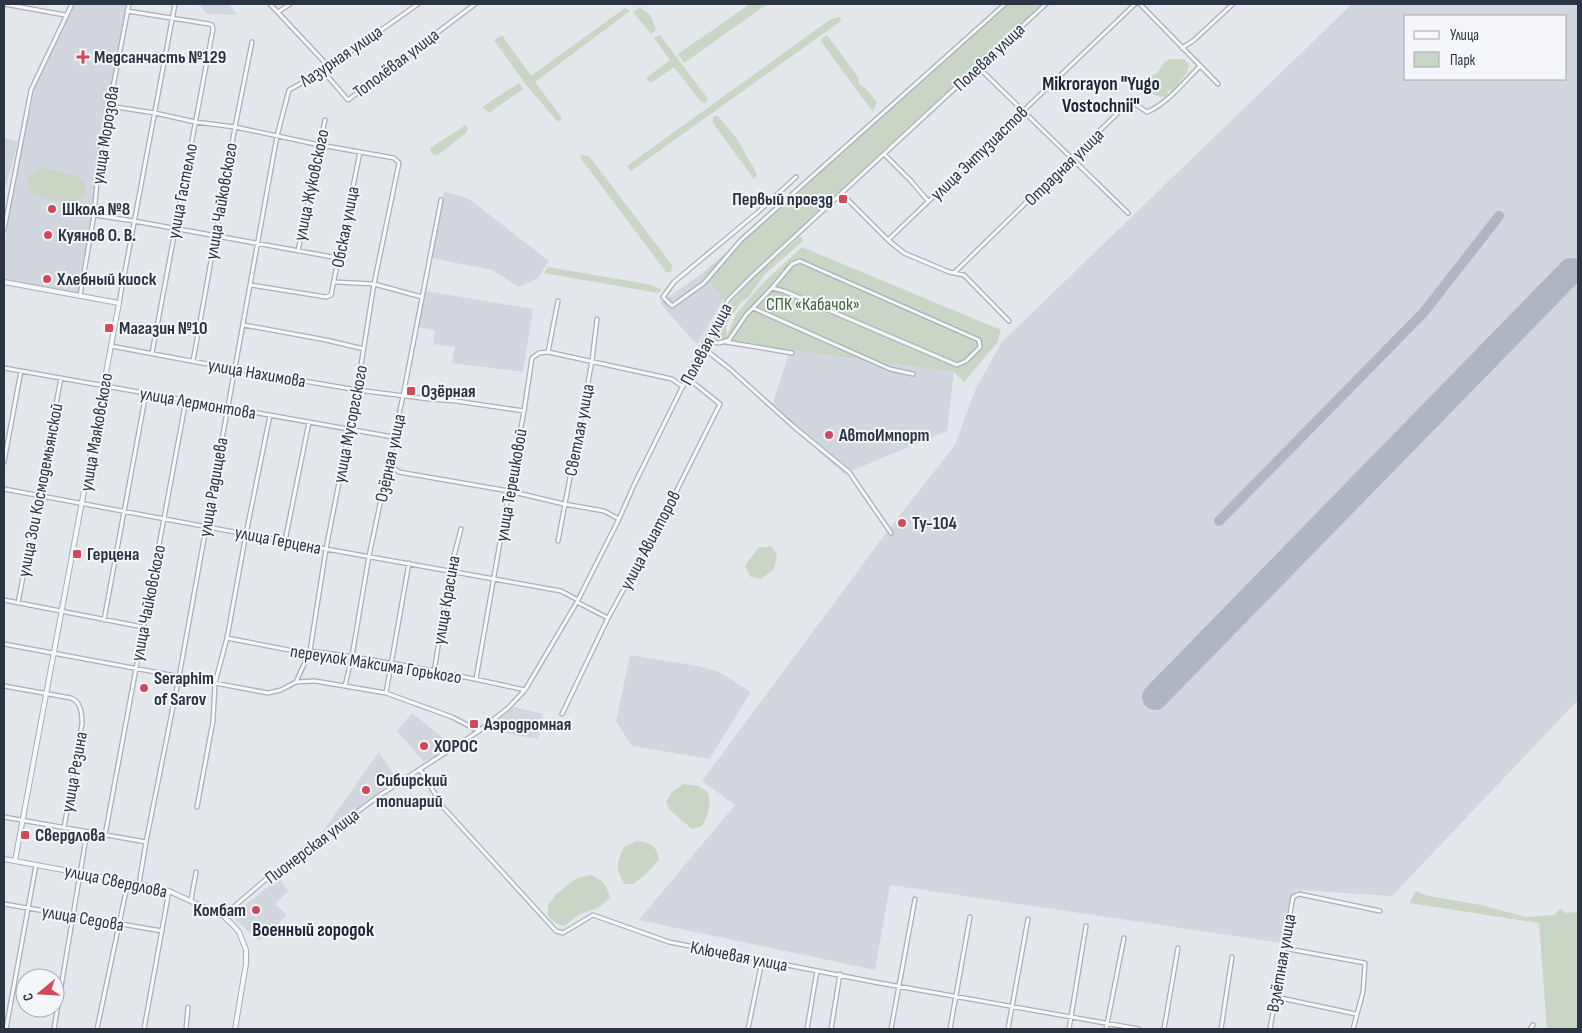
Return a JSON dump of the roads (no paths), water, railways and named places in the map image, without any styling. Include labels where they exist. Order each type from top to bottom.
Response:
[{"type":"street","points":[[4,4],[65,15]]},
{"type":"street","points":[[4,230],[8,196],[31,90],[65,15],[72,4]]},
{"type":"street","name":"улица Морозова","points":[[80,296],[94,215],[99,160],[129,4]]},
{"type":"street","name":"улица Маяковского","points":[[15,861],[176,4]]},
{"type":"street","points":[[270,4],[329,67]]},
{"type":"street","points":[[278,12],[290,4]]},
{"type":"street","name":"Лазурная улица","points":[[289,90],[329,67],[418,4]]},
{"type":"street","name":"Тополёвая улица","points":[[323,71],[348,100],[475,4]]},
{"type":"street","points":[[796,177],[674,282],[663,297],[672,306],[704,283],[741,240],[1005,4]]},
{"type":"street","name":"Полевая улица","points":[[479,731],[508,708],[525,690],[577,601],[687,381],[705,341],[728,300],[1046,4]]},
{"type":"street","name":"улица Энтузиастов","points":[[888,240],[1135,4]]},
{"type":"street","points":[[1140,4],[1218,84]]},
{"type":"street","points":[[1182,48],[1233,4]]},
{"type":"street","points":[[127,11],[173,18]]},
{"type":"street","name":"улица Гастелло","points":[[152,353],[213,29],[212,25],[209,24],[173,18]]},
{"type":"street","name":"улица Чайковского","points":[[192,361],[252,42]]},
{"type":"street","name":"Отрадная улица","points":[[954,273],[1125,106],[1130,103],[1135,104],[1147,112],[1150,111],[1162,103],[1200,66]]},
{"type":"street","points":[[978,67],[1128,213]]},
{"type":"street","name":"улица Радищева","points":[[139,884],[278,136],[289,90]]},
{"type":"street","points":[[109,106],[360,152]]},
{"type":"street","name":"улица Жуковского","points":[[298,251],[325,120]]},
{"type":"street","name":"улица Мусоргского","points":[[296,682],[310,651],[326,549],[357,390],[374,284],[399,163],[394,158],[360,152]]},
{"type":"street","name":"Обская улица","points":[[251,284],[326,297],[332,294],[360,152]]},
{"type":"street","points":[[884,154],[929,201]]},
{"type":"street","points":[[842,194],[888,240],[904,253],[954,273],[964,275],[1009,321]]},
{"type":"street","name":"Озёрная улица","points":[[345,686],[369,556],[403,396],[441,200]]},
{"type":"street","points":[[94,215],[338,258]]},
{"type":"street","points":[[725,342],[733,336],[746,315],[792,264],[800,261],[979,340],[980,347],[966,362],[957,365],[784,291],[772,288]]},
{"type":"street","points":[[4,282],[119,303]]},
{"type":"street","points":[[335,282],[374,284],[422,297]]},
{"type":"street","points":[[558,301],[548,352],[672,380],[682,385],[683,388]]},
{"type":"street","points":[[753,308],[890,369],[913,374]]},
{"type":"street","name":"Светлая улица","points":[[558,541],[592,361],[597,319]]},
{"type":"street","points":[[244,325],[364,349]]},
{"type":"street","points":[[705,341],[725,342],[792,353]]},
{"type":"street","name":"улица Нахимова","points":[[111,346],[357,390],[524,411]]},
{"type":"street","points":[[702,347],[849,472],[891,533]]},
{"type":"street","name":"улица Терешковой","points":[[476,679],[532,358],[539,352],[548,352]]},
{"type":"street","name":"улица Лермонтова","points":[[4,368],[393,438]]},
{"type":"street","points":[[4,462],[21,371]]},
{"type":"street","name":"улица Зои Космодемьянской","points":[[18,603],[61,378]]},
{"type":"street","name":"улица Авиаторов","points":[[562,714],[608,618],[664,516],[720,404],[695,384],[687,381]]},
{"type":"street","points":[[104,620],[146,393]]},
{"type":"street","name":"улица Чайковского","points":[[105,835],[186,400]]},
{"type":"street","points":[[198,807],[213,721],[215,683],[227,638],[270,415]]},
{"type":"street","points":[[285,541],[309,422]]},
{"type":"street","points":[[388,464],[400,472],[604,510],[619,519]]},
{"type":"street","name":"улица Герцена","points":[[4,489],[326,549],[561,590],[608,618]]},
{"type":"street","name":"улица Красина","points":[[434,672],[450,571],[461,530]]},
{"type":"street","points":[[386,693],[409,564]]},
{"type":"street","points":[[4,600],[143,627]]},
{"type":"street","name":"переулок Максима Горького","points":[[227,638],[304,653],[310,651],[352,656],[525,690]]},
{"type":"street","points":[[4,644],[268,693],[281,690],[296,682],[315,681],[386,693],[452,717],[479,731]]},
{"type":"street","points":[[4,686],[46,694]]},
{"type":"street","name":"улица Резина","points":[[46,694],[75,700],[81,709],[82,716],[64,828]]},
{"type":"street","name":"Пионерская улица","points":[[223,916],[264,881],[380,795],[479,731]]},
{"type":"street","name":"Ключевая улица","points":[[420,768],[444,807],[556,931],[562,933],[593,916],[669,942],[817,971],[1139,1029]]},
{"type":"street","points":[[4,817],[146,842]]},
{"type":"street","points":[[54,1029],[87,832]]},
{"type":"street","name":"улица Свердлова","points":[[4,859],[169,891],[223,916]]},
{"type":"street","points":[[6,1029],[36,865]]},
{"type":"street","points":[[190,900],[196,872]]},
{"type":"street","points":[[97,1029],[128,882]]},
{"type":"street","points":[[144,1029],[169,891]]},
{"type":"street","name":"Взлётная улица","points":[[1270,1029],[1293,897],[1299,894],[1380,911]]},
{"type":"street","points":[[891,1029],[915,899]]},
{"type":"street","name":"улица Седова","points":[[4,904],[162,932]]},
{"type":"street","points":[[223,916],[239,932],[246,950],[246,964],[235,1029]]},
{"type":"street","points":[[950,1029],[970,917]]},
{"type":"street","points":[[1008,1029],[1028,919]]},
{"type":"street","points":[[1068,1029],[1086,926]]},
{"type":"street","points":[[1106,1029],[1124,938]]},
{"type":"street","points":[[1164,1029],[1178,948]]},
{"type":"street","points":[[1283,948],[1365,963],[1363,992],[1353,1029]]},
{"type":"street","points":[[1221,1029],[1232,957]]},
{"type":"street","points":[[748,1029],[762,960]]},
{"type":"street","points":[[807,1029],[817,971]]},
{"type":"street","points":[[831,1029],[840,974]]},
{"type":"street","points":[[1276,997],[1356,1014]]},
{"type":"street","points":[[186,1029],[188,1007]]},
{"type":"street","points":[[1530,1029],[1533,1025]]},
{"type":"place","name":"Медсанчасть №129","points":[[83,57]]},
{"type":"place","name":"Первый проезд","points":[[843,199]]},
{"type":"place","name":"Школа №8","points":[[52,209]]},
{"type":"place","name":"Куянов О. В.","points":[[48,235]]},
{"type":"place","name":"Хлебный киоск","points":[[47,279]]},
{"type":"place","name":"Магазин №10","points":[[109,328]]},
{"type":"place","name":"Озёрная","points":[[411,391]]},
{"type":"place","name":"АвтоИмпорт","points":[[829,435]]},
{"type":"place","name":"Ту-104","points":[[902,523]]},
{"type":"place","name":"Герцена","points":[[77,554]]},
{"type":"place","name":"Seraphim of Sarov","points":[[144,688]]},
{"type":"place","name":"Аэродромная","points":[[474,724]]},
{"type":"place","name":"ХОРОС","points":[[424,746]]},
{"type":"place","name":"Сибирский топиарий","points":[[366,790]]},
{"type":"place","name":"Свердлова","points":[[25,835]]},
{"type":"place","name":"Комбат","points":[[256,910]]},
{"type":"district","name":"Mikrorayon \"Yugo Vostochnii\"","points":[[1101,94]]},
{"type":"district","name":"Военный городок","points":[[313,929]]},
{"type":"park label","name":"СПК «Кабачок»","points":[[813,304]]}]
